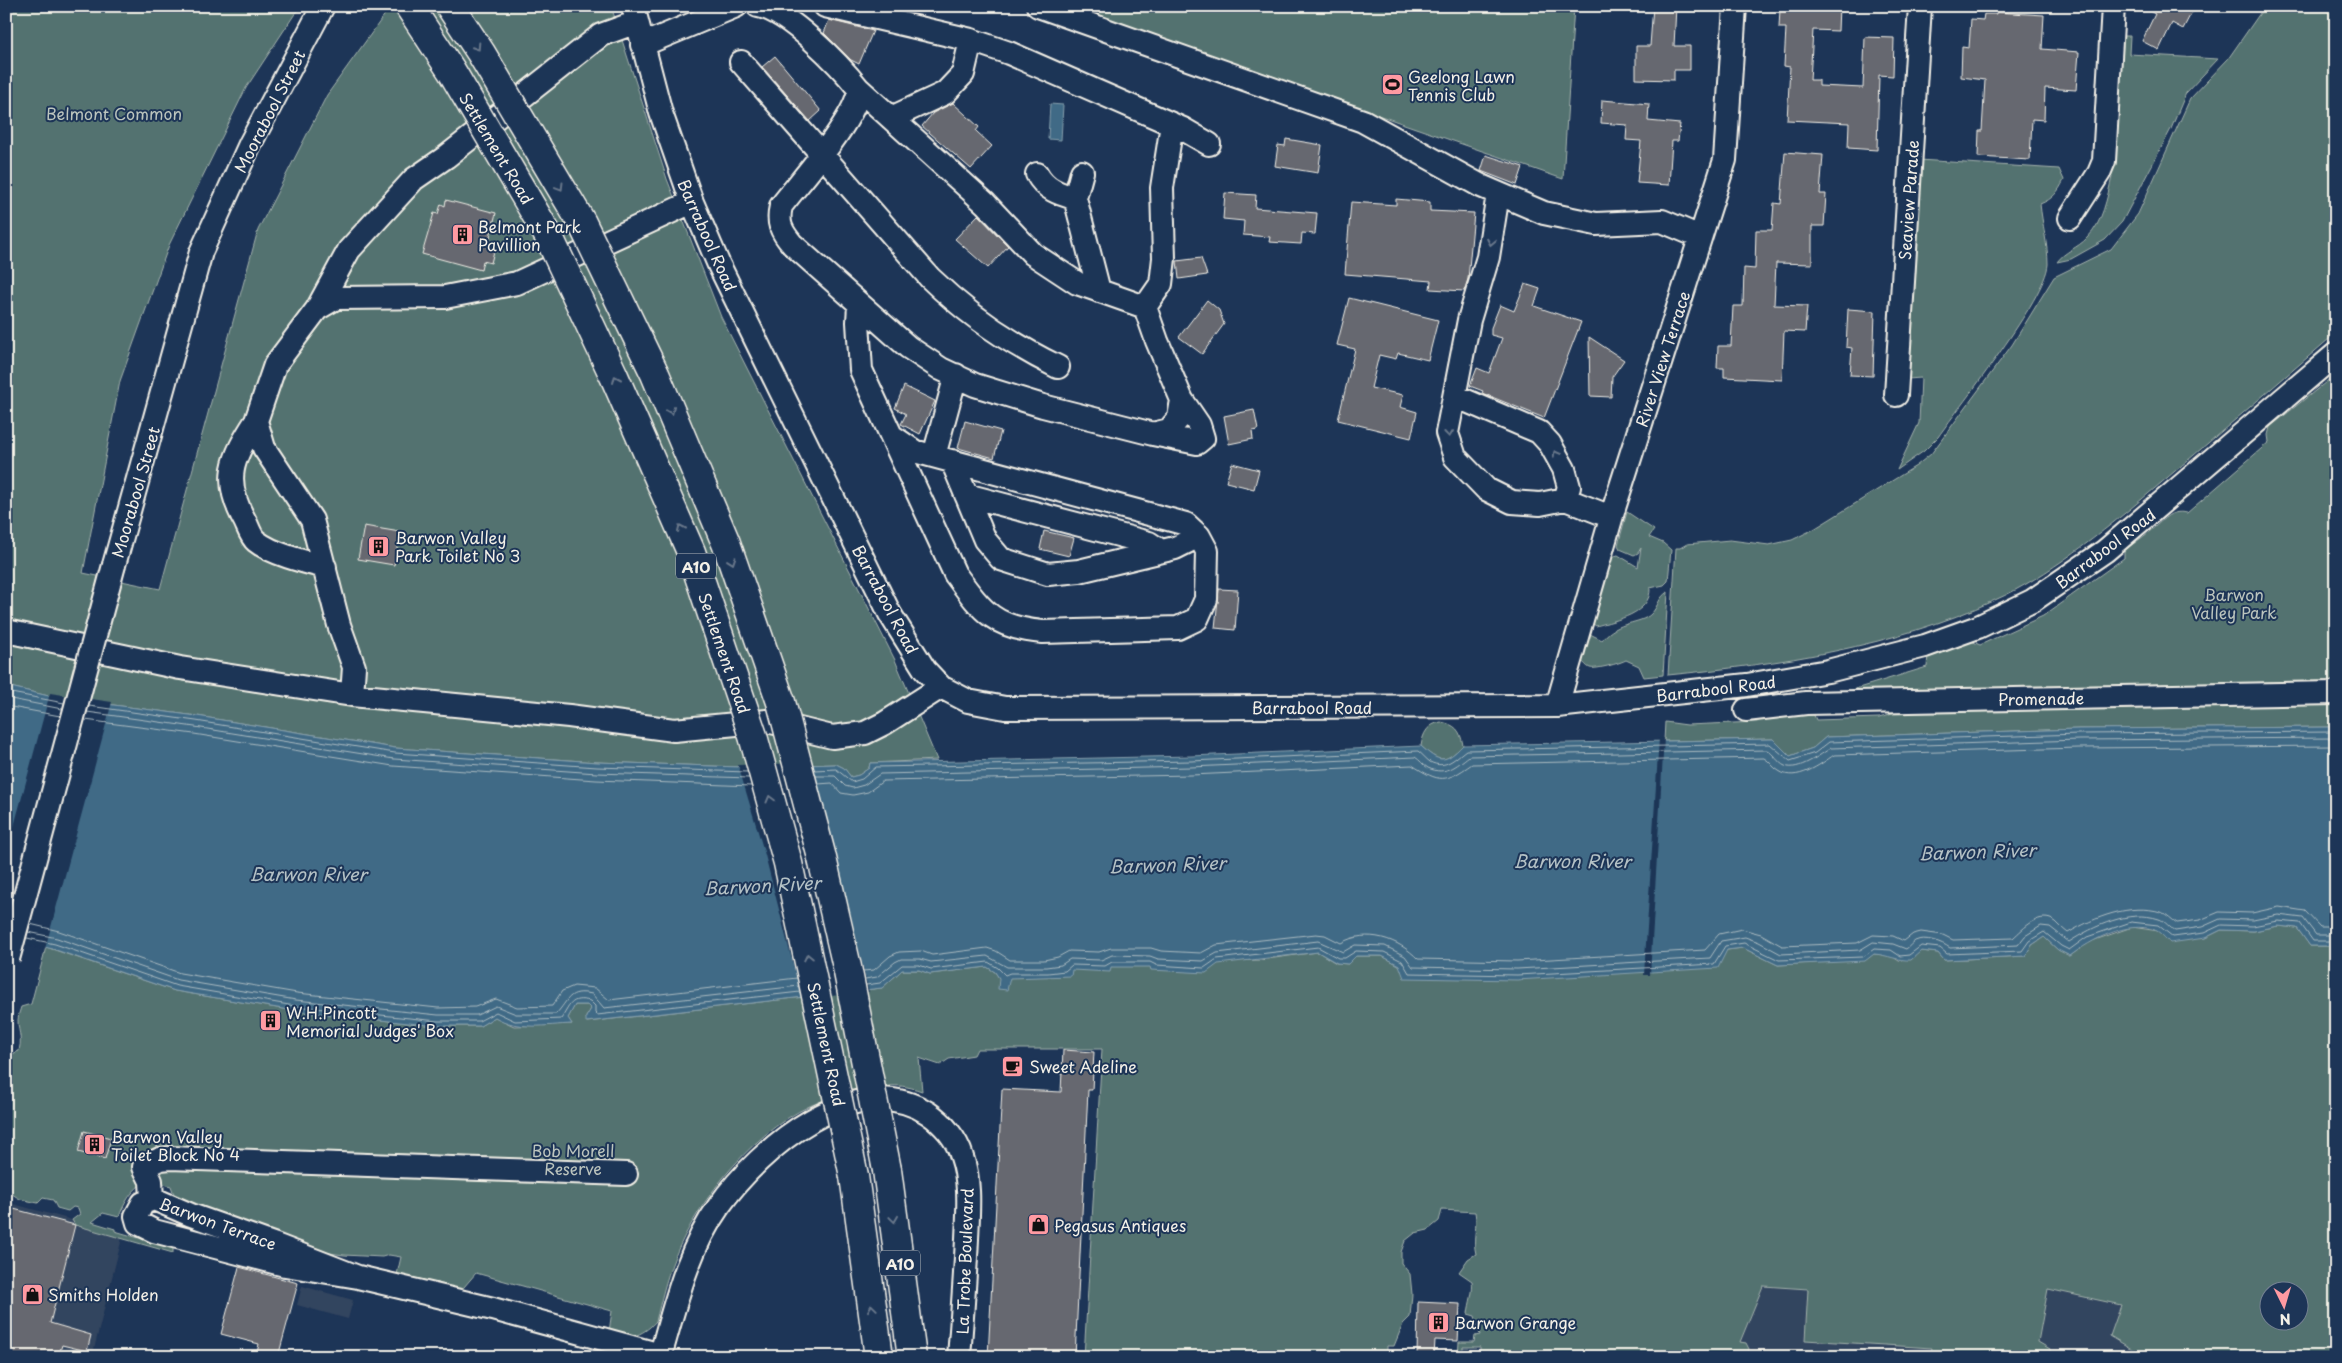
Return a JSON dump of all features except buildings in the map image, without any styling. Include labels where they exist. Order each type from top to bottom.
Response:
[{"type":"highway","name":"Settlement Road","points":[[408,6],[450,70],[548,235],[614,376],[691,552],[753,736],[788,863],[854,1176],[879,1357]]},
{"type":"highway","name":"Settlement Road","points":[[450,6],[481,53],[582,223],[655,374],[726,543],[781,702],[821,854],[887,1170],[912,1357]]},
{"type":"street","name":"Moorabool Street","points":[[7,965],[114,565],[201,252],[250,144],[323,6]]},
{"type":"street","name":"Moorabool Street","points":[[306,41],[335,6]]},
{"type":"street","points":[[642,45],[736,6]]},
{"type":"street","points":[[758,6],[784,16],[848,75],[859,89],[985,204],[1033,254],[1077,283],[1145,307]]},
{"type":"street","points":[[825,6],[971,40],[1009,53],[1172,124],[1209,144]]},
{"type":"street","points":[[1038,6],[1363,121],[1498,194],[1544,213],[1596,224],[1662,221],[1700,237]]},
{"type":"street","name":"River View Terrace","points":[[1556,706],[1611,517],[1725,160],[1735,6]]},
{"type":"street","name":"Seaview Parade","points":[[1896,395],[1920,6]]},
{"type":"street","points":[[2070,218],[2100,173],[2104,162],[2113,6]]},
{"type":"street","points":[[325,567],[287,557],[255,541],[238,509],[230,476],[238,448],[256,421],[275,365],[317,309],[349,250],[414,179],[446,157],[602,35],[635,14]]},
{"type":"street","name":"Barrabool Road","points":[[635,14],[660,113],[692,202],[727,281],[890,614],[925,670],[941,687],[968,701],[1005,708],[1556,706],[1747,685],[1828,671],[1925,646],[1978,627],[2032,601],[2105,551],[2336,354]]},
{"type":"street","points":[[891,118],[945,93],[963,74],[971,40]]},
{"type":"street","points":[[741,62],[930,278],[956,303],[1026,351],[1058,367]]},
{"type":"street","points":[[859,89],[858,100],[781,206],[778,219],[781,231],[792,244],[908,347],[941,369],[975,384],[1043,406],[1153,434],[1197,443],[1203,438],[1199,425],[1182,400],[1157,342],[1145,307]]},
{"type":"street","points":[[1145,307],[1160,284],[1164,258],[1162,188],[1172,124]]},
{"type":"street","points":[[1082,172],[1075,198],[1099,291]]},
{"type":"street","points":[[1037,174],[1041,183],[1058,194],[1075,198]]},
{"type":"street","points":[[1498,194],[1488,257],[1469,320],[1447,433],[1455,457],[1486,489],[1512,502],[1540,504],[1565,499],[1611,517]]},
{"type":"street","points":[[317,309],[336,298],[445,297],[517,283],[692,202]]},
{"type":"street","points":[[859,305],[858,322],[861,370],[955,574],[977,604],[998,622],[1020,630],[1043,632],[1178,628],[1197,619],[1206,599],[1207,551],[1199,536],[1186,524],[943,459],[905,446],[892,436]]},
{"type":"street","points":[[956,376],[943,459],[966,495],[985,540],[1001,559],[1048,574],[1080,572],[1176,548],[1199,536]]},
{"type":"street","points":[[1455,396],[1539,432],[1550,444],[1564,469],[1569,487],[1565,499]]},
{"type":"street","points":[[1153,434],[1169,430],[1179,418],[1182,400]]},
{"type":"street","points":[[256,421],[264,448],[312,520],[339,625],[354,667],[352,695]]},
{"type":"street","points":[[966,495],[1149,543],[1161,552]]},
{"type":"street","points":[[6,631],[180,668],[352,695],[524,712],[674,730],[767,721],[832,736],[865,733],[941,687]]},
{"type":"street","name":"Promenade","points":[[1746,710],[1806,703],[2336,693]]},
{"type":"street","name":"La Trobe Boulevard","points":[[661,1356],[678,1295],[695,1248],[710,1219],[734,1186],[772,1148],[801,1127],[851,1104],[868,1099],[886,1098],[911,1104],[933,1116],[952,1136],[963,1158],[967,1176],[968,1203],[960,1357]]},
{"type":"street","points":[[152,1199],[151,1180],[144,1167],[170,1158],[626,1174]]},
{"type":"street","name":"Barwon Terrace","points":[[358,1277],[152,1199],[140,1206],[136,1216],[138,1223],[149,1230],[285,1265],[358,1277],[493,1309],[661,1356]]},
{"type":"shaded area","points":[[6,1202],[123,1234],[92,1357],[6,1357]]},
{"type":"shaded area","points":[[302,1286],[353,1300],[348,1319],[297,1305]]},
{"type":"shaded area","points":[[1763,1286],[1809,1289],[1805,1340],[1974,1350],[2038,1342],[2048,1289],[2122,1305],[2110,1336],[2145,1357],[1734,1357]]},
{"type":"green space","name":"Belmont Common","points":[[6,6],[300,6],[246,88],[169,245],[120,381],[83,573],[160,589],[258,230],[327,95],[391,6],[611,6],[667,179],[721,317],[895,660],[937,760],[870,763],[869,768],[859,775],[851,777],[844,768],[836,764],[740,767],[597,762],[395,748],[197,716],[53,697],[6,686]]},
{"type":"green space","name":"Geelong Lawn Tennis Club","points":[[1050,6],[1574,6],[1563,179],[1355,107]]},
{"type":"green space","points":[[2265,6],[2336,6],[2336,333],[2113,523],[2055,566],[2015,590],[1956,616],[1876,641],[1793,659],[1668,675],[1676,548],[1687,544],[1730,540],[1769,545],[1792,540],[1814,529],[1916,466],[1931,454],[2012,345],[2054,277],[2111,249],[2138,214],[2190,99],[2228,59]]},
{"type":"green space","points":[[2116,36],[2130,36],[2129,54],[2218,59],[2186,93],[2171,129],[2122,222],[2105,240],[2071,259],[2057,262],[2092,232],[2101,217],[2106,201],[2112,177],[2107,172]]},
{"type":"green space","points":[[1919,160],[2059,169],[2064,180],[2055,195],[2040,204],[2048,264],[2044,280],[2033,301],[2001,351],[1938,437],[1924,451],[1897,470],[1919,423],[1921,378],[1908,379],[1906,363],[1908,348],[1912,338]]},
{"type":"green space","name":"Barwon Valley Park","points":[[2336,374],[2336,727],[2079,729],[1826,737],[1813,748],[1790,756],[1773,739],[1664,741],[1665,722],[1687,725],[1757,722],[1767,716],[1927,667],[1928,654],[1969,640],[1980,645],[2043,616],[2124,558],[2124,550],[2171,514],[2187,513],[2269,442],[2270,427]],"holes":[[[1909,709],[1879,718],[1816,720],[1812,710]]]},
{"type":"green space","points":[[1627,512],[1654,530],[1649,537],[1663,543],[1671,550],[1668,581],[1664,585],[1650,588],[1649,597],[1639,610],[1622,618],[1596,626],[1592,623],[1611,557],[1618,555],[1638,567],[1641,548],[1634,555],[1620,549],[1618,545]]},
{"type":"green space","points":[[1668,592],[1663,675],[1644,677],[1639,666],[1626,660],[1608,666],[1590,668],[1581,660],[1584,641],[1590,634],[1602,640],[1615,629],[1641,620],[1654,611],[1662,596]]},
{"type":"green space","points":[[1441,722],[1456,729],[1463,745],[1451,756],[1442,759],[1433,756],[1421,746],[1423,737],[1429,727]]},
{"type":"green space","name":"Bob Morell Reserve","points":[[2278,926],[2297,928],[2310,946],[2336,946],[2336,1357],[2145,1357],[2110,1336],[2121,1305],[2048,1289],[2038,1342],[2050,1349],[2050,1357],[1930,1357],[1932,1348],[1805,1340],[1808,1289],[1763,1286],[1740,1342],[1746,1343],[1749,1349],[1747,1357],[1480,1357],[1480,1347],[1463,1347],[1463,1357],[1458,1357],[1459,1342],[1474,1342],[1475,1336],[1480,1335],[1475,1316],[1468,1314],[1472,1281],[1459,1272],[1468,1259],[1476,1254],[1476,1217],[1475,1212],[1442,1210],[1439,1221],[1428,1230],[1415,1233],[1405,1241],[1401,1252],[1401,1263],[1410,1274],[1412,1294],[1410,1317],[1403,1324],[1394,1346],[1387,1346],[1387,1357],[1084,1357],[1102,1049],[977,1049],[974,1055],[949,1059],[940,1065],[919,1058],[922,1091],[903,1086],[881,1087],[826,1100],[799,1112],[776,1127],[754,1145],[715,1188],[698,1212],[674,1259],[656,1321],[648,1329],[631,1336],[621,1335],[616,1331],[609,1332],[612,1311],[476,1273],[458,1294],[396,1279],[401,1257],[389,1255],[382,1257],[344,1255],[309,1250],[176,1200],[171,1186],[159,1183],[147,1182],[137,1187],[123,1207],[119,1217],[103,1213],[92,1222],[115,1229],[115,1231],[173,1248],[173,1253],[75,1225],[72,1220],[80,1214],[78,1208],[73,1207],[68,1211],[57,1208],[53,1200],[43,1198],[38,1203],[20,1199],[12,1194],[6,1197],[6,1071],[10,1055],[19,1051],[19,1014],[21,1007],[31,1004],[46,947],[175,991],[295,1011],[437,1026],[480,1026],[495,1017],[514,1026],[572,1024],[568,1018],[575,1005],[587,1005],[591,1009],[586,1017],[587,1022],[882,988],[902,970],[919,970],[930,974],[987,967],[995,972],[999,978],[1009,978],[1044,966],[1260,960],[1318,952],[1336,963],[1348,964],[1356,956],[1382,956],[1399,965],[1743,948],[1778,965],[1814,963],[1874,954],[1890,955],[1899,961],[1921,951],[1938,953],[1944,960],[2026,956],[2032,945],[2044,937],[2058,950],[2070,956],[2089,942],[2132,927],[2205,938],[2221,930],[2254,931]]},
{"type":"water","points":[[1050,104],[1063,105],[1061,140],[1048,139]]},
{"type":"water","name":"Barwon River","points":[[6,686],[53,697],[197,716],[395,748],[597,762],[740,767],[836,764],[844,768],[851,777],[859,775],[869,768],[870,763],[1191,756],[1421,746],[1433,756],[1442,759],[1451,756],[1463,745],[1773,739],[1790,756],[1813,748],[1826,737],[2079,729],[2336,727],[2336,946],[2310,946],[2297,928],[2278,926],[2254,931],[2221,930],[2205,938],[2170,943],[2155,930],[2133,928],[2110,933],[2070,956],[2058,950],[2044,937],[2032,945],[2026,956],[1944,960],[1938,953],[1921,951],[1911,960],[1874,954],[1865,961],[1778,965],[1743,948],[1727,950],[1718,968],[1517,980],[1404,978],[1399,965],[1382,956],[1356,956],[1348,964],[1337,963],[1318,952],[1218,964],[1206,973],[1151,970],[1150,967],[1111,967],[1110,972],[1072,970],[1071,976],[1010,978],[1007,990],[998,989],[999,978],[995,972],[987,967],[930,974],[919,970],[902,970],[882,988],[586,1022],[586,1017],[591,1009],[587,1005],[575,1005],[568,1018],[572,1024],[543,1026],[523,1026],[495,1017],[480,1026],[437,1026],[295,1011],[175,991],[53,949],[6,938]]},
{"type":"pier","points":[[50,693],[112,702],[45,949],[6,941],[6,856]]},
{"type":"pier","points":[[1659,738],[1664,738],[1650,975],[1644,975]]},
{"type":"pier","points":[[808,763],[850,912],[869,992],[802,999],[765,855],[738,765]]},
{"type":"place","name":"Geelong Lawn Tennis Club","points":[[1392,85]]},
{"type":"place","name":"Belmont Park Pavillion","points":[[462,235]]},
{"type":"place","name":"Barwon Valley Park Toilet No 3","points":[[379,546]]},
{"type":"place","name":"W.H.Pincott Memorial Judges' Box","points":[[270,1021]]},
{"type":"place","name":"Sweet Adeline","points":[[1013,1066]]},
{"type":"place","name":"Barwon Valley Toilet Block No 4","points":[[95,1145]]},
{"type":"place","name":"Pegasus Antiques","points":[[1038,1225]]},
{"type":"place","name":"Smiths Holden","points":[[32,1294]]},
{"type":"place","name":"Barwon Grange","points":[[1438,1322]]}]
